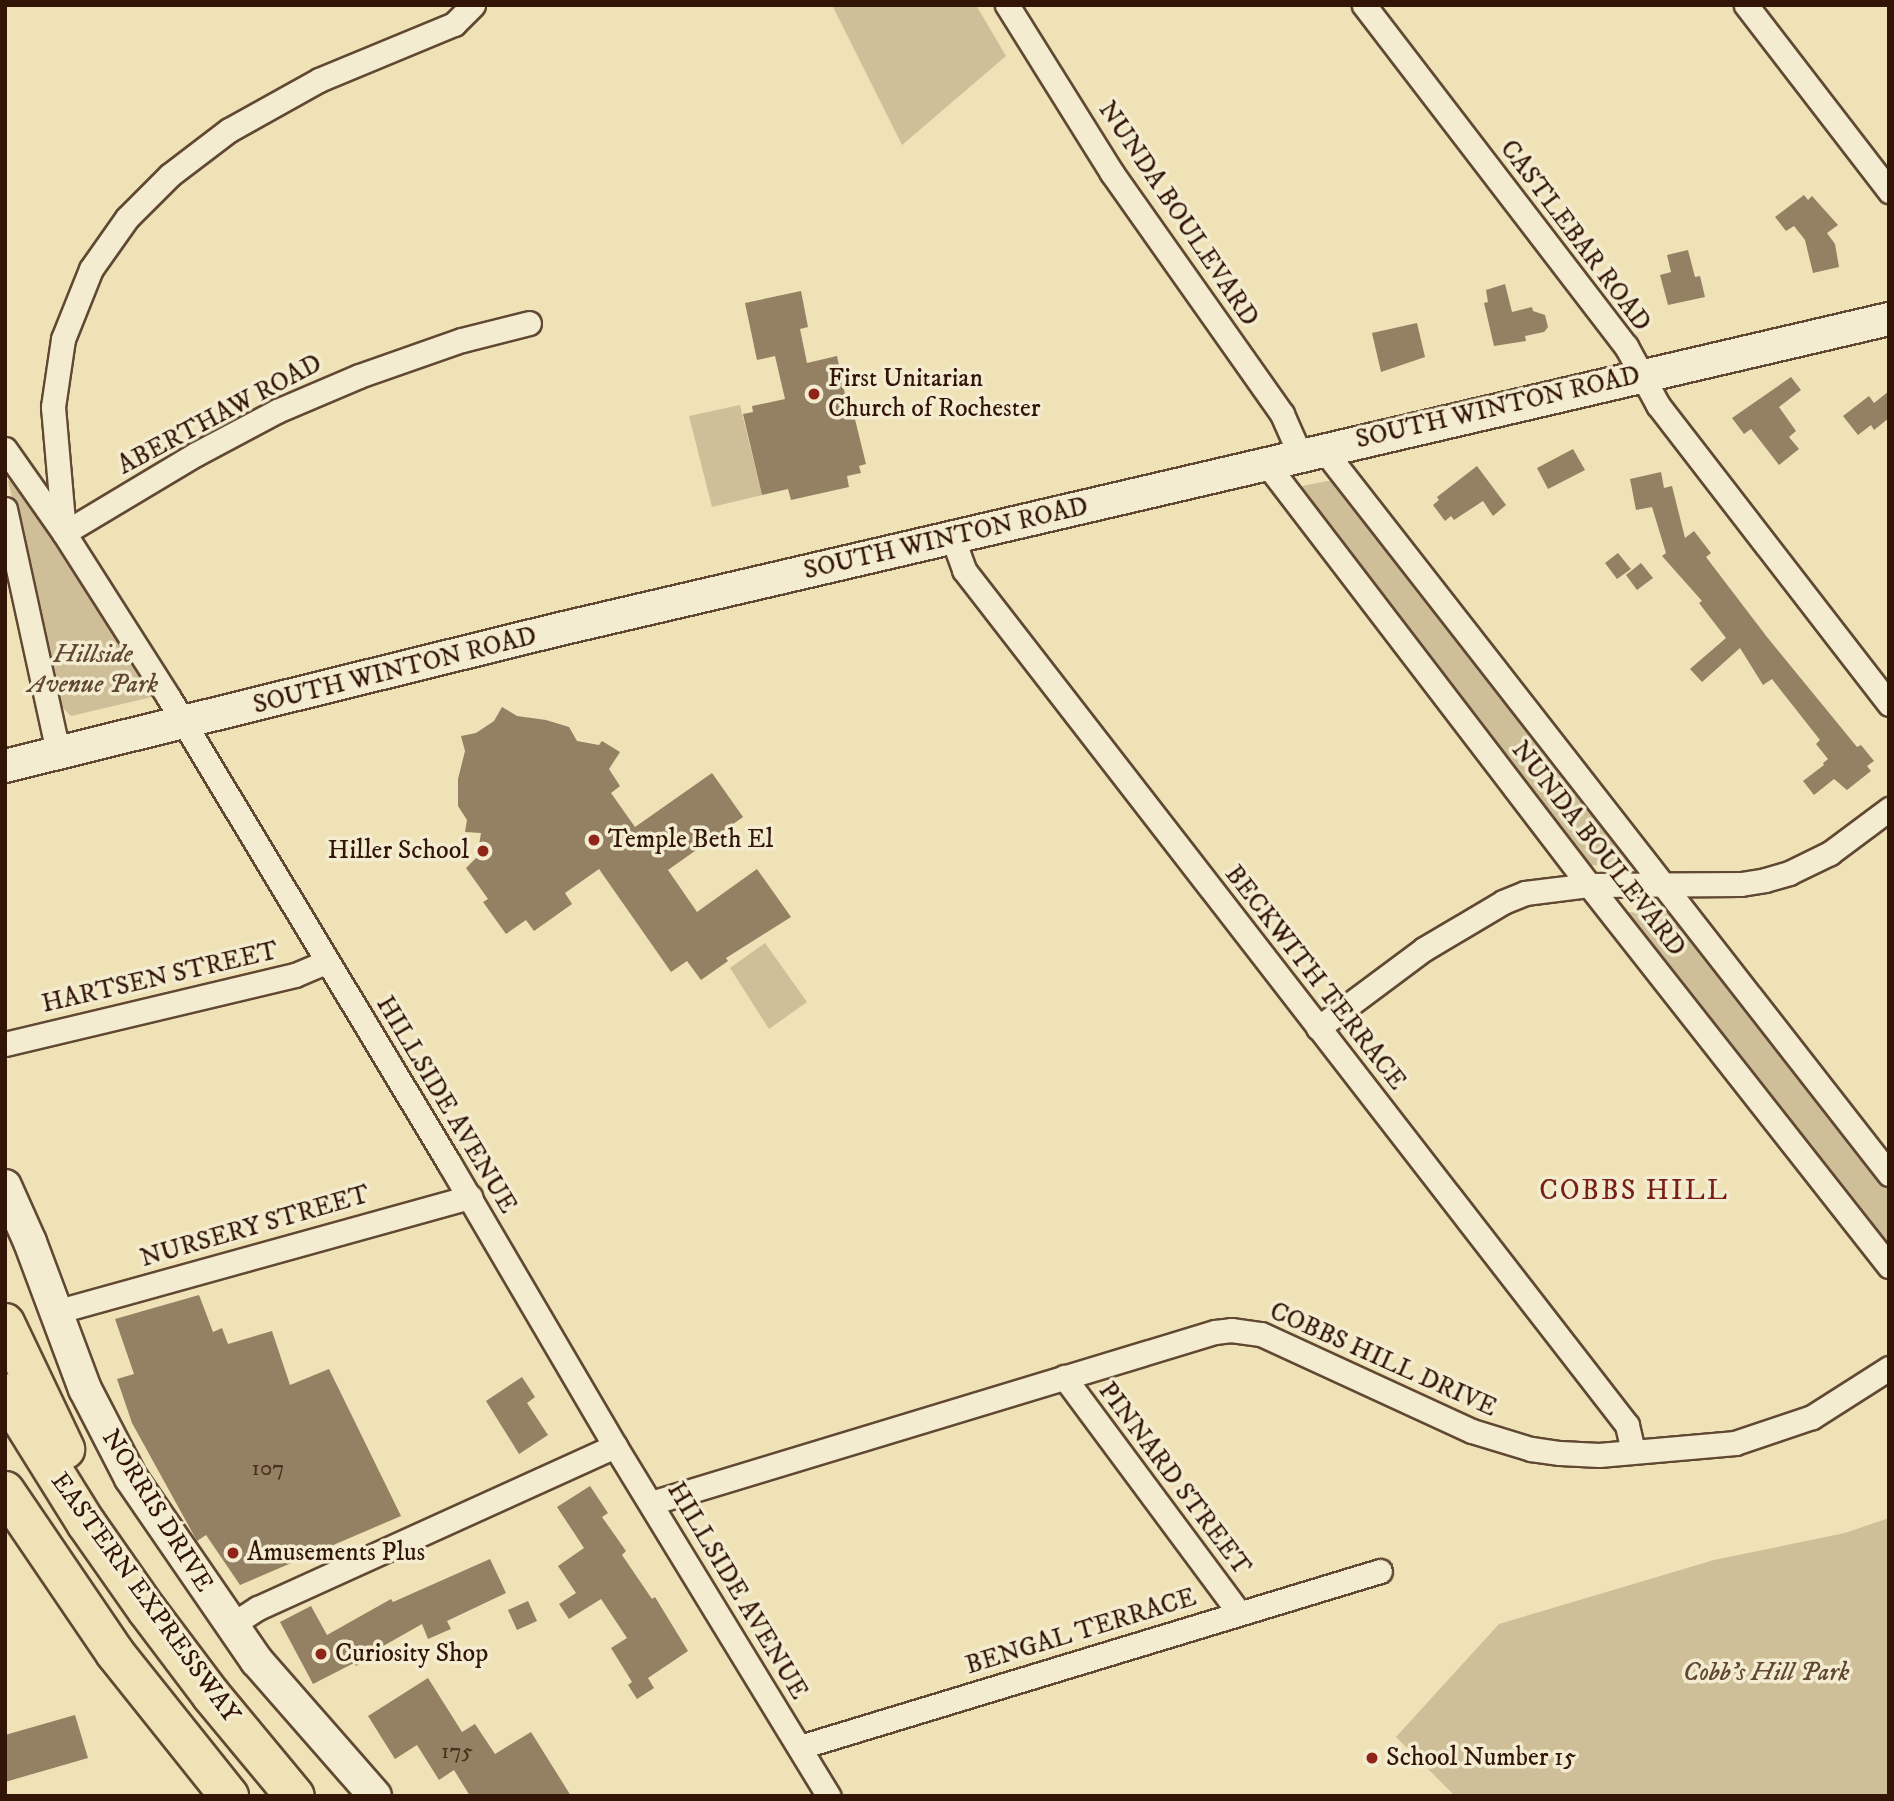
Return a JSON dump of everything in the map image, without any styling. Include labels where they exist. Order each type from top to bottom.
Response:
[{"type":"highway","points":[[5,1323],[28,1375],[147,1610]]},
{"type":"highway","name":"EASTERN EXPRESSWAY","points":[[5,1393],[86,1523],[147,1610],[211,1695],[295,1796]]},
{"type":"highway","name":"EASTERN EXPRESSWAY","points":[[5,1491],[81,1604],[158,1710],[229,1796]]},
{"type":"highway","points":[[5,1525],[158,1710]]},
{"type":"main road","name":"SOUTH WINTON ROAD","points":[[5,766],[573,626],[1889,319]]},
{"type":"main road","name":"NORRIS DRIVE","points":[[5,1186],[30,1242],[85,1389],[121,1460],[230,1626],[288,1698],[375,1796]]},
{"type":"street","name":"NUNDA BOULEVARD","points":[[1007,5],[1112,173],[1282,414],[1664,884],[1889,1174]]},
{"type":"street","name":"CASTLEBAR ROAD","points":[[1364,5],[1626,346],[1639,376],[1658,405],[1889,704]]},
{"type":"street","points":[[1746,5],[1889,191]]},
{"type":"street","points":[[64,533],[53,407],[63,339],[91,269],[127,218],[170,175],[229,130],[275,102],[366,59],[454,24],[470,9]]},
{"type":"street","name":"ABERTHAW ROAD","points":[[64,533],[196,454],[277,411],[359,376],[462,340],[528,323]]},
{"type":"street","name":"HILLSIDE AVENUE","points":[[5,450],[64,533],[183,724],[470,1197],[615,1446],[829,1796]]},
{"type":"street","name":"NUNDA BOULEVARD","points":[[1266,463],[1589,885],[1889,1266]]},
{"type":"street","points":[[5,509],[58,753]]},
{"type":"street","name":"BECKWITH TERRACE","points":[[953,538],[964,570],[1627,1425],[1633,1451]]},
{"type":"street","points":[[1318,1028],[1424,949],[1479,914],[1525,893],[1589,885],[1741,884],[1789,873],[1830,853],[1889,809]]},
{"type":"street","name":"HARTSEN STREET","points":[[5,1044],[295,975],[326,962]]},
{"type":"street","name":"NURSERY STREET","points":[[55,1312],[470,1197]]},
{"type":"street","name":"COBBS HILL DRIVE","points":[[651,1503],[1215,1332],[1245,1330],[1261,1334],[1472,1431],[1502,1441],[1560,1453],[1599,1455],[1697,1448],[1772,1433],[1812,1416],[1889,1368]]},
{"type":"street","name":"PINNARD STREET","points":[[1064,1377],[1239,1613]]},
{"type":"street","points":[[230,1626],[258,1608],[615,1446]]},
{"type":"street","name":"BENGAL TERRACE","points":[[800,1747],[1380,1572]]},
{"type":"green space","points":[[832,5],[976,5],[1006,56],[902,145]]},
{"type":"green space","points":[[740,405],[762,495],[712,507],[689,416]]},
{"type":"green space","name":"Hillside Avenue Park","points":[[15,479],[85,577],[152,689],[152,697],[71,716],[61,706],[8,481]]},
{"type":"green space","points":[[1338,479],[1631,858],[1633,866],[1584,865],[1297,487]]},
{"type":"green space","points":[[1621,912],[1673,913],[1889,1191],[1889,1255]]},
{"type":"green space","points":[[765,943],[807,1002],[769,1029],[730,968]]},
{"type":"green space","name":"Cobb's Hill Park","points":[[1889,1518],[1889,1796],[1455,1796],[1396,1737],[1499,1624],[1714,1560],[1845,1533]]},
{"type":"building","points":[[1804,195],[1808,200],[1812,196],[1838,225],[1827,233],[1835,244],[1839,267],[1813,273],[1805,240],[1794,226],[1786,231],[1775,217]]},
{"type":"building","points":[[1688,250],[1695,277],[1700,276],[1705,297],[1668,305],[1660,275],[1671,272],[1667,255]]},
{"type":"building","points":[[1505,284],[1512,312],[1532,307],[1533,311],[1545,315],[1548,327],[1544,332],[1525,336],[1526,341],[1494,346],[1484,303],[1488,302],[1486,290]]},
{"type":"building","name":"First Unitarian Church of Rochester","points":[[801,291],[808,327],[800,329],[807,363],[837,356],[847,404],[851,403],[866,464],[859,466],[861,473],[847,476],[849,487],[791,500],[788,489],[762,495],[743,414],[753,412],[752,406],[785,399],[775,356],[757,360],[745,303]]},
{"type":"building","points":[[1417,323],[1425,357],[1381,372],[1372,333]]},
{"type":"building","points":[[1791,377],[1801,390],[1779,407],[1796,431],[1789,437],[1799,449],[1779,465],[1751,429],[1744,434],[1732,418]]},
{"type":"building","points":[[1889,391],[1889,418],[1874,430],[1871,425],[1858,435],[1843,416],[1869,396],[1874,403]]},
{"type":"building","points":[[1573,449],[1585,470],[1548,489],[1537,468]]},
{"type":"building","points":[[1477,466],[1506,505],[1493,516],[1483,501],[1454,520],[1451,516],[1445,521],[1433,505],[1439,500],[1437,497]]},
{"type":"building","points":[[1661,472],[1664,488],[1672,486],[1685,538],[1694,531],[1711,553],[1706,557],[1767,637],[1857,747],[1861,745],[1874,761],[1867,766],[1871,771],[1847,790],[1834,779],[1814,795],[1803,781],[1828,759],[1816,744],[1820,740],[1772,679],[1763,685],[1740,648],[1702,682],[1690,669],[1726,638],[1699,603],[1702,601],[1662,556],[1666,553],[1652,507],[1636,510],[1630,479]]},
{"type":"building","points":[[1618,553],[1631,569],[1617,579],[1605,563]]},
{"type":"building","points":[[1641,563],[1653,578],[1637,590],[1626,575]]},
{"type":"building","name":"Temple Beth El","points":[[502,707],[517,716],[569,727],[577,741],[599,745],[602,741],[620,752],[609,769],[620,786],[611,793],[635,827],[712,773],[743,817],[668,870],[697,912],[757,869],[791,917],[726,958],[728,961],[701,980],[687,961],[671,972],[599,869],[565,893],[572,904],[534,931],[526,920],[506,934],[483,902],[488,899],[466,868],[477,857],[481,833],[465,832],[467,820],[458,806],[458,779],[465,751],[461,736],[476,733],[494,721]]},
{"type":"building","points":[[199,1295],[213,1332],[222,1328],[228,1344],[272,1331],[290,1385],[329,1369],[401,1516],[240,1585],[206,1535],[197,1541],[132,1423],[117,1379],[134,1374],[115,1319]]},
{"type":"building","points":[[522,1377],[535,1397],[527,1403],[548,1435],[519,1454],[486,1401]]},
{"type":"building","points":[[590,1486],[608,1513],[602,1517],[626,1551],[622,1555],[652,1599],[655,1597],[688,1651],[648,1678],[654,1688],[637,1699],[628,1685],[632,1682],[611,1648],[627,1638],[601,1599],[569,1619],[559,1604],[576,1593],[558,1566],[584,1548],[557,1507]]},
{"type":"building","points":[[490,1559],[506,1593],[447,1621],[451,1629],[428,1639],[422,1624],[378,1649],[380,1651],[356,1666],[354,1663],[313,1684],[280,1622],[311,1606],[327,1635],[391,1599],[393,1602]]},
{"type":"building","points":[[528,1601],[537,1621],[517,1630],[508,1610]]},
{"type":"building","points":[[428,1678],[462,1732],[475,1724],[495,1754],[531,1732],[571,1796],[470,1796],[454,1770],[439,1780],[417,1745],[395,1759],[368,1716]]},
{"type":"building","points":[[75,1715],[88,1758],[5,1782],[5,1735]]},
{"type":"place","name":"First Unitarian Church of Rochester","points":[[814,394]]},
{"type":"place","name":"Temple Beth El","points":[[594,840]]},
{"type":"place","name":"Hiller School","points":[[483,851]]},
{"type":"place","name":"Amusements Plus","points":[[233,1553]]},
{"type":"place","name":"Curiosity Shop","points":[[321,1654]]},
{"type":"place","name":"School Number 15","points":[[1372,1758]]},
{"type":"district","name":"COBBS HILL","points":[[1634,1191]]}]
